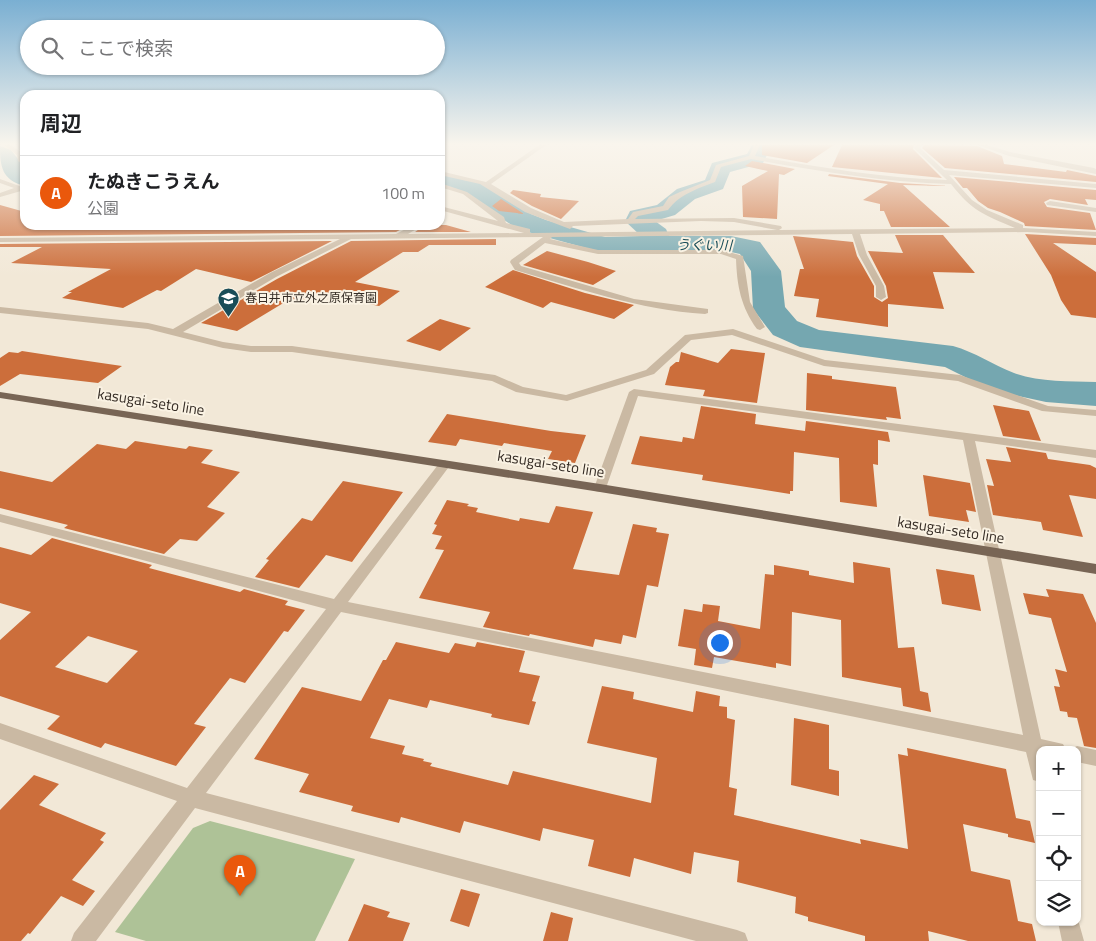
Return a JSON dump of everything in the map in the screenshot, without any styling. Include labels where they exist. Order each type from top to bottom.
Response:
[{"type":"main road","name":"kasugai-seto line","points":[[0,395],[600,488],[1096,570]]},
{"type":"street","points":[[454,189],[465,193],[501,219],[502,224]]},
{"type":"street","points":[[494,189],[528,210],[584,234]]},
{"type":"street","points":[[632,222],[631,218],[636,214],[664,208],[672,199],[693,189]]},
{"type":"street","points":[[959,189],[969,202],[984,212],[1027,230]]},
{"type":"street","points":[[0,195],[20,190]]},
{"type":"street","points":[[1050,203],[1096,210]]},
{"type":"street","points":[[445,209],[598,252],[722,252],[734,255],[740,258],[743,301],[749,313],[760,327]]},
{"type":"street","points":[[564,224],[734,220],[764,224],[791,232]]},
{"type":"street","points":[[632,222],[644,234]]},
{"type":"street","points":[[174,333],[273,275],[354,237],[362,230]]},
{"type":"street","points":[[397,236],[409,230]]},
{"type":"street","points":[[0,240],[397,236],[544,237],[584,234],[1027,230],[1096,234]]},
{"type":"street","points":[[854,232],[863,255],[880,286],[881,296]]},
{"type":"street","points":[[544,237],[514,262],[518,268],[649,305],[680,310],[704,311]]},
{"type":"street","points":[[0,310],[148,326],[223,346],[292,350],[495,378],[520,390],[567,398],[650,372],[688,337],[733,332],[824,363],[960,378],[1046,409],[1096,413]]},
{"type":"street","points":[[600,488],[634,392],[1096,454]]},
{"type":"street","points":[[968,436],[1036,755]]},
{"type":"street","points":[[82,941],[445,464]]},
{"type":"street","points":[[0,518],[338,606],[1039,746]]},
{"type":"street","points":[[0,731],[192,798],[737,941]]},
{"type":"street","points":[[1081,755],[1096,758]]},
{"type":"street","points":[[1070,926],[1073,941]]},
{"type":"green space","points":[[210,821],[355,859],[315,941],[146,941],[115,932],[193,828]]},
{"type":"building","points":[[742,189],[778,189],[777,219],[743,217]]},
{"type":"building","points":[[880,189],[907,189],[950,227],[891,227],[884,211],[880,211],[880,204],[863,200]]},
{"type":"building","points":[[968,189],[1096,190],[1096,200],[1085,199],[1088,205],[1050,199],[1044,202],[1047,207],[1090,213],[1096,230],[1025,226],[1024,223],[988,208],[978,201]]},
{"type":"building","points":[[513,190],[541,194],[540,197],[579,201],[561,219],[532,206],[510,193]]},
{"type":"building","points":[[501,199],[524,214],[499,211],[492,206]]},
{"type":"building","points":[[0,205],[20,211],[20,230],[400,230],[396,232],[0,236]]},
{"type":"building","points":[[446,225],[471,232],[415,232],[418,230],[445,230]]},
{"type":"building","points":[[1025,234],[1096,238],[1096,245],[1053,243],[1096,272],[1096,318],[1071,315],[1061,300],[1051,275]]},
{"type":"building","points":[[895,235],[943,235],[975,273],[933,272],[944,309],[888,304],[888,327],[816,317],[819,299],[794,296],[800,269],[804,269],[793,236],[853,242],[857,256],[874,286],[874,297],[882,302],[888,298],[886,286],[868,251],[903,253]]},
{"type":"building","points":[[496,239],[496,245],[429,245],[418,252],[403,252],[355,282],[400,291],[379,306],[319,294],[306,302],[290,299],[237,331],[201,323],[277,279],[351,241]]},
{"type":"building","points":[[332,241],[251,282],[196,269],[161,291],[157,290],[123,308],[62,298],[72,292],[68,292],[111,269],[11,263],[42,247],[0,247],[0,244]]},
{"type":"building","points":[[547,251],[616,271],[593,285],[523,265]]},
{"type":"building","points":[[513,270],[585,293],[634,305],[614,319],[551,302],[543,308],[485,287]]},
{"type":"building","points":[[440,319],[471,328],[440,351],[406,341]]},
{"type":"building","points":[[731,349],[765,353],[757,403],[703,396],[705,390],[665,385],[670,367],[679,362],[681,352],[718,363]]},
{"type":"building","points":[[22,351],[122,366],[98,383],[20,374],[0,386],[0,358],[9,352],[18,353]]},
{"type":"building","points":[[807,373],[832,376],[832,379],[896,387],[901,419],[886,417],[887,420],[806,410]]},
{"type":"building","points":[[993,405],[1029,411],[1041,441],[1003,436]]},
{"type":"building","points":[[701,406],[756,414],[755,424],[805,431],[806,421],[888,432],[890,442],[878,440],[878,465],[873,464],[877,507],[840,502],[839,458],[794,452],[793,491],[790,491],[790,494],[702,480],[703,475],[631,464],[640,436],[682,442],[683,437],[694,439]]},
{"type":"building","points":[[447,414],[586,435],[575,463],[548,459],[552,451],[504,443],[502,446],[460,439],[456,446],[428,442]]},
{"type":"building","points":[[135,441],[186,449],[189,446],[213,450],[201,463],[240,472],[207,507],[225,513],[197,541],[180,539],[164,554],[64,528],[68,525],[0,508],[0,471],[52,482],[97,444],[126,449]]},
{"type":"building","points":[[1006,447],[1046,453],[1048,459],[1090,465],[1096,468],[1096,499],[1069,495],[1083,537],[1043,530],[1041,522],[993,515],[987,485],[994,486],[986,459],[1011,462]]},
{"type":"building","points":[[923,475],[970,483],[976,512],[966,510],[969,522],[929,516]]},
{"type":"building","points":[[343,481],[403,492],[352,562],[326,555],[299,588],[255,577],[269,560],[266,559],[302,518],[312,521]]},
{"type":"building","points":[[447,500],[469,504],[467,506],[478,508],[476,512],[519,521],[520,518],[549,523],[556,506],[593,512],[573,569],[619,575],[633,524],[657,528],[656,532],[669,534],[658,587],[647,585],[636,638],[623,635],[621,644],[595,639],[593,647],[530,634],[529,636],[483,627],[490,612],[419,598],[444,550],[435,549],[442,536],[432,534],[437,525],[434,524]]},
{"type":"building","points":[[52,538],[152,565],[149,568],[240,592],[244,589],[288,601],[285,605],[305,610],[288,632],[284,631],[245,683],[230,678],[194,724],[206,727],[176,766],[105,743],[101,748],[47,729],[60,716],[0,696],[0,640],[31,612],[0,603],[0,547],[31,555]],"holes":[[[88,636],[138,651],[107,683],[55,667]]]},
{"type":"building","points":[[853,562],[890,568],[898,648],[914,647],[920,691],[928,693],[931,712],[903,706],[901,688],[842,677],[841,620],[792,612],[791,666],[776,663],[776,668],[714,657],[712,668],[694,665],[696,649],[678,646],[684,609],[702,612],[703,604],[720,606],[718,621],[760,629],[765,574],[774,575],[774,565],[809,571],[809,575],[854,583]]},
{"type":"building","points":[[936,569],[974,575],[981,611],[942,604]]},
{"type":"building","points":[[1046,589],[1083,594],[1096,623],[1096,748],[1084,746],[1077,718],[1068,717],[1067,712],[1060,711],[1054,686],[1060,687],[1055,669],[1067,672],[1051,618],[1029,614],[1023,593],[1049,597]]},
{"type":"building","points":[[396,642],[449,653],[455,643],[475,647],[477,642],[525,651],[519,672],[540,676],[532,701],[536,702],[529,725],[491,717],[492,714],[430,700],[427,708],[389,699],[370,738],[405,746],[402,754],[424,759],[423,761],[432,763],[430,766],[508,785],[513,771],[651,803],[657,758],[587,743],[602,686],[634,692],[633,699],[693,712],[696,691],[720,696],[719,706],[727,707],[727,718],[735,720],[729,787],[737,789],[734,815],[861,844],[860,839],[908,849],[898,754],[908,756],[907,748],[1006,769],[1016,818],[1030,821],[1035,843],[1008,837],[1008,834],[963,824],[971,871],[1010,880],[1018,921],[1032,924],[1036,941],[968,941],[928,931],[929,941],[865,941],[865,936],[808,921],[808,917],[795,913],[796,897],[737,882],[739,861],[694,852],[691,874],[634,858],[630,877],[588,866],[594,840],[543,828],[540,841],[464,821],[460,833],[401,817],[399,823],[351,811],[353,806],[299,792],[309,774],[254,759],[302,687],[361,701],[383,660],[386,660]]},
{"type":"building","points":[[794,718],[829,725],[829,769],[839,771],[839,796],[791,785]]},
{"type":"building","points":[[34,775],[59,784],[39,805],[106,833],[100,840],[104,842],[72,880],[95,891],[83,906],[61,896],[30,934],[28,933],[21,941],[0,941],[0,810]]},
{"type":"building","points":[[461,889],[480,894],[469,927],[450,921]]},
{"type":"building","points":[[364,904],[390,912],[387,917],[410,923],[403,941],[348,941]]},
{"type":"building","points":[[551,912],[573,918],[568,941],[543,941]]},
{"type":"waterway","name":"うぐい川","points":[[474,189],[522,220],[604,245],[731,244],[750,248],[766,271],[769,309],[785,328],[812,340],[953,357],[1004,382],[1046,391],[1096,394]]},
{"type":"waterway","points":[[656,235],[638,221],[639,217],[666,210],[686,194],[701,189]]},
{"type":"place","name":"春日井市立外之原保育園","points":[[229,317]]},
{"type":"place","name":"たぬきこうえん","points":[[240,896]]}]
